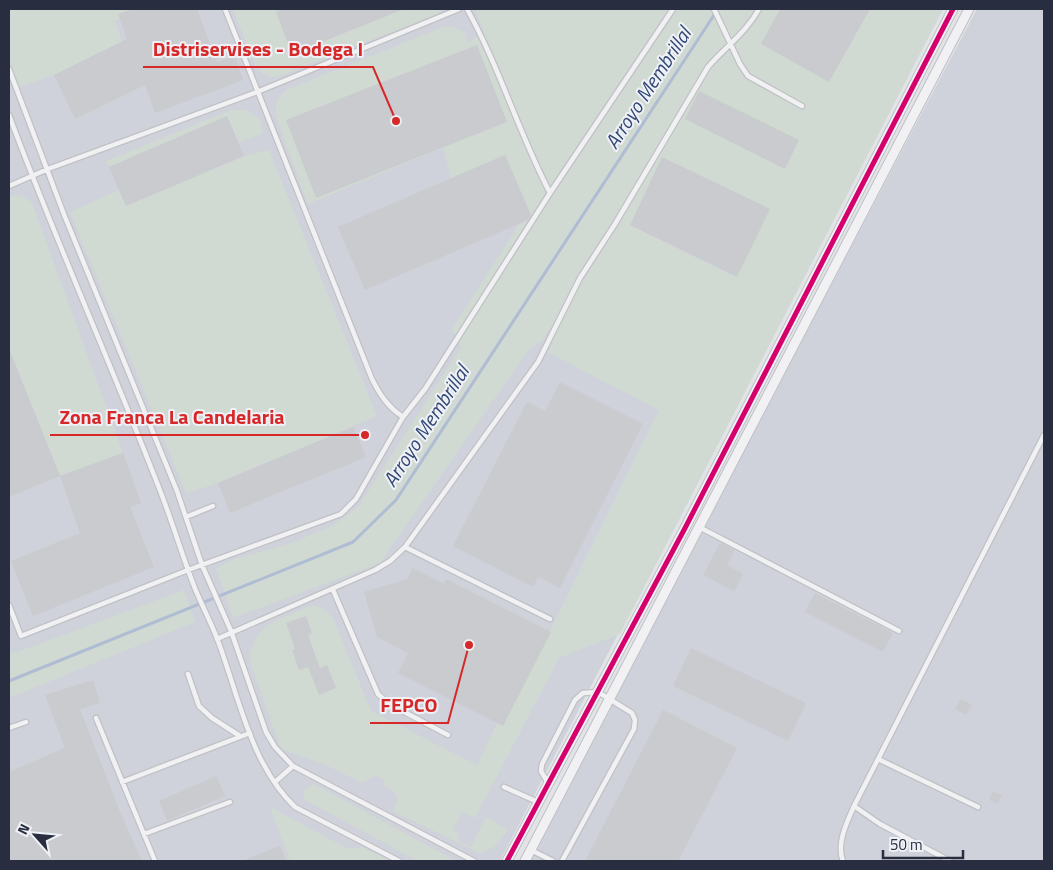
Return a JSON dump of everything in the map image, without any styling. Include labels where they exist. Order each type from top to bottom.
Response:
[{"type":"street","points":[[507,861],[598,692],[952,9]]},
{"type":"street","points":[[526,861],[969,9]]},
{"type":"street","points":[[813,279],[825,285]]},
{"type":"lane","points":[[225,9],[372,379],[380,396],[392,409],[403,417]]},
{"type":"lane","points":[[9,186],[48,169],[257,92],[459,9]]},
{"type":"lane","points":[[468,9],[490,55],[536,166],[550,193]]},
{"type":"lane","points":[[9,606],[21,636],[188,570],[341,514],[356,499],[403,417],[425,389],[550,193],[673,9]]},
{"type":"lane","points":[[714,9],[730,45],[748,76],[802,106]]},
{"type":"lane","points":[[218,639],[231,631],[333,590],[390,561],[405,547],[538,362],[594,254],[615,224],[708,67],[742,34],[759,9]]},
{"type":"lane","points":[[9,68],[65,217],[186,517],[202,565],[231,631],[266,732],[275,747],[293,766],[474,861]]},
{"type":"lane","points":[[9,115],[32,177],[161,494],[194,586],[218,639],[250,733],[263,764],[284,797],[295,807],[399,861]]},
{"type":"lane","points":[[843,861],[841,856],[843,832],[854,806],[1044,435]]},
{"type":"lane","points":[[186,517],[213,506]]},
{"type":"lane","points":[[699,527],[898,631]]},
{"type":"lane","points":[[405,547],[550,619]]},
{"type":"lane","points":[[333,590],[378,694],[389,704],[448,735]]},
{"type":"lane","points":[[188,674],[199,706],[212,718],[240,736]]},
{"type":"lane","points":[[548,783],[541,771],[542,764],[575,700],[583,694],[598,692],[632,713],[635,720],[634,729],[562,861]]},
{"type":"lane","points":[[96,718],[155,861]]},
{"type":"lane","points":[[9,728],[26,722]]},
{"type":"lane","points":[[122,782],[250,733]]},
{"type":"lane","points":[[878,759],[978,807]]},
{"type":"lane","points":[[275,782],[293,766]]},
{"type":"lane","points":[[504,787],[538,802]]},
{"type":"lane","points":[[144,834],[230,802]]},
{"type":"lane","points":[[854,806],[880,824],[950,861]]},
{"type":"lane","points":[[531,850],[553,861]]},
{"type":"shaded area","points":[[9,9],[943,9],[500,861],[9,861]]},
{"type":"shaded area","points":[[9,9],[145,9],[115,21],[122,42],[54,75],[19,87],[9,61]]},
{"type":"shaded area","points":[[233,9],[441,9],[438,14],[279,76],[270,77],[257,70]]},
{"type":"shaded area","points":[[475,9],[943,9],[620,634],[559,658],[475,818],[462,812],[453,830],[459,834],[457,840],[471,847],[486,817],[507,829],[496,845],[479,853],[393,811],[398,799],[393,790],[384,785],[385,779],[375,776],[362,783],[326,765],[281,749],[249,659],[252,647],[264,629],[281,618],[314,605],[325,610],[333,618],[371,711],[477,765],[497,723],[503,726],[659,410],[547,352],[553,344],[550,329],[542,341],[529,349],[380,563],[233,618],[216,568],[234,559],[292,543],[332,526],[359,506],[461,347],[452,329],[520,223],[532,218],[505,155],[451,178],[443,148],[308,204],[276,117],[276,101],[286,90],[443,27],[455,27],[465,33],[467,43],[484,33]]},
{"type":"shaded area","points":[[977,9],[1044,9],[1044,861],[526,861]]},
{"type":"shaded area","points":[[231,110],[247,110],[260,119],[263,133],[239,143],[227,116],[109,167],[106,161]]},
{"type":"shaded area","points":[[269,150],[377,416],[218,483],[186,493],[70,212],[119,190],[126,206],[244,156]]},
{"type":"shaded area","points":[[21,195],[32,203],[123,453],[60,476],[9,348],[9,196]]},
{"type":"shaded area","points":[[184,590],[195,622],[9,698],[9,648],[12,654]]},
{"type":"shaded area","points":[[314,784],[456,861],[418,861],[305,800],[303,793],[307,787]]},
{"type":"shaded area","points":[[270,807],[348,849],[362,847],[390,861],[290,861]]},
{"type":"building","points":[[133,9],[197,9],[217,62],[235,56],[243,80],[155,113],[145,85],[75,119],[54,75],[127,39],[118,14]]},
{"type":"building","points":[[284,9],[404,9],[292,54],[276,12]]},
{"type":"building","points":[[780,9],[870,9],[829,82],[761,44]]},
{"type":"building","points":[[477,45],[507,122],[316,198],[286,120]]},
{"type":"building","points":[[699,91],[799,140],[785,169],[685,119]]},
{"type":"building","points":[[227,116],[244,156],[126,206],[109,167]]},
{"type":"building","points":[[505,155],[531,215],[528,220],[365,290],[338,227]]},
{"type":"building","points":[[662,157],[770,209],[737,277],[630,225]]},
{"type":"building","points":[[9,349],[60,476],[9,497]]},
{"type":"building","points":[[560,382],[643,424],[560,588],[538,577],[533,587],[453,546],[527,402],[545,411]]},
{"type":"building","points":[[353,427],[366,457],[230,513],[218,483]]},
{"type":"building","points":[[123,453],[141,503],[130,507],[154,567],[33,616],[11,561],[80,533],[60,476]]},
{"type":"building","points":[[720,543],[735,550],[727,565],[743,574],[734,591],[703,575]]},
{"type":"building","points":[[413,568],[444,584],[446,579],[551,632],[503,726],[398,673],[408,653],[377,637],[364,592],[407,579]]},
{"type":"building","points":[[815,593],[893,633],[883,652],[805,612]]},
{"type":"building","points":[[306,616],[312,633],[308,635],[320,668],[327,665],[336,688],[319,695],[308,667],[299,670],[292,650],[295,649],[286,623]]},
{"type":"building","points":[[691,648],[806,703],[788,741],[673,686]]},
{"type":"building","points":[[93,680],[100,703],[80,709],[120,812],[142,861],[9,861],[9,772],[65,748],[45,695]]},
{"type":"building","points":[[961,699],[972,705],[966,715],[955,709]]},
{"type":"building","points":[[663,710],[737,748],[678,861],[585,861]]},
{"type":"building","points":[[216,776],[225,796],[167,821],[159,801]]},
{"type":"building","points":[[993,791],[1002,795],[998,804],[989,800]]},
{"type":"building","points":[[280,846],[286,861],[242,861]]},
{"type":"waterway","name":"Arroyo Membrillal","points":[[9,681],[353,542],[396,500],[718,9]]},
{"type":"cycle path","points":[[507,861],[684,530],[953,9]]},
{"type":"place","name":"Distriservises - Bodega I","points":[[396,121]]},
{"type":"place","name":"Zona Franca La Candelaria","points":[[365,435]]},
{"type":"place","name":"FEPCO","points":[[469,645]]}]
